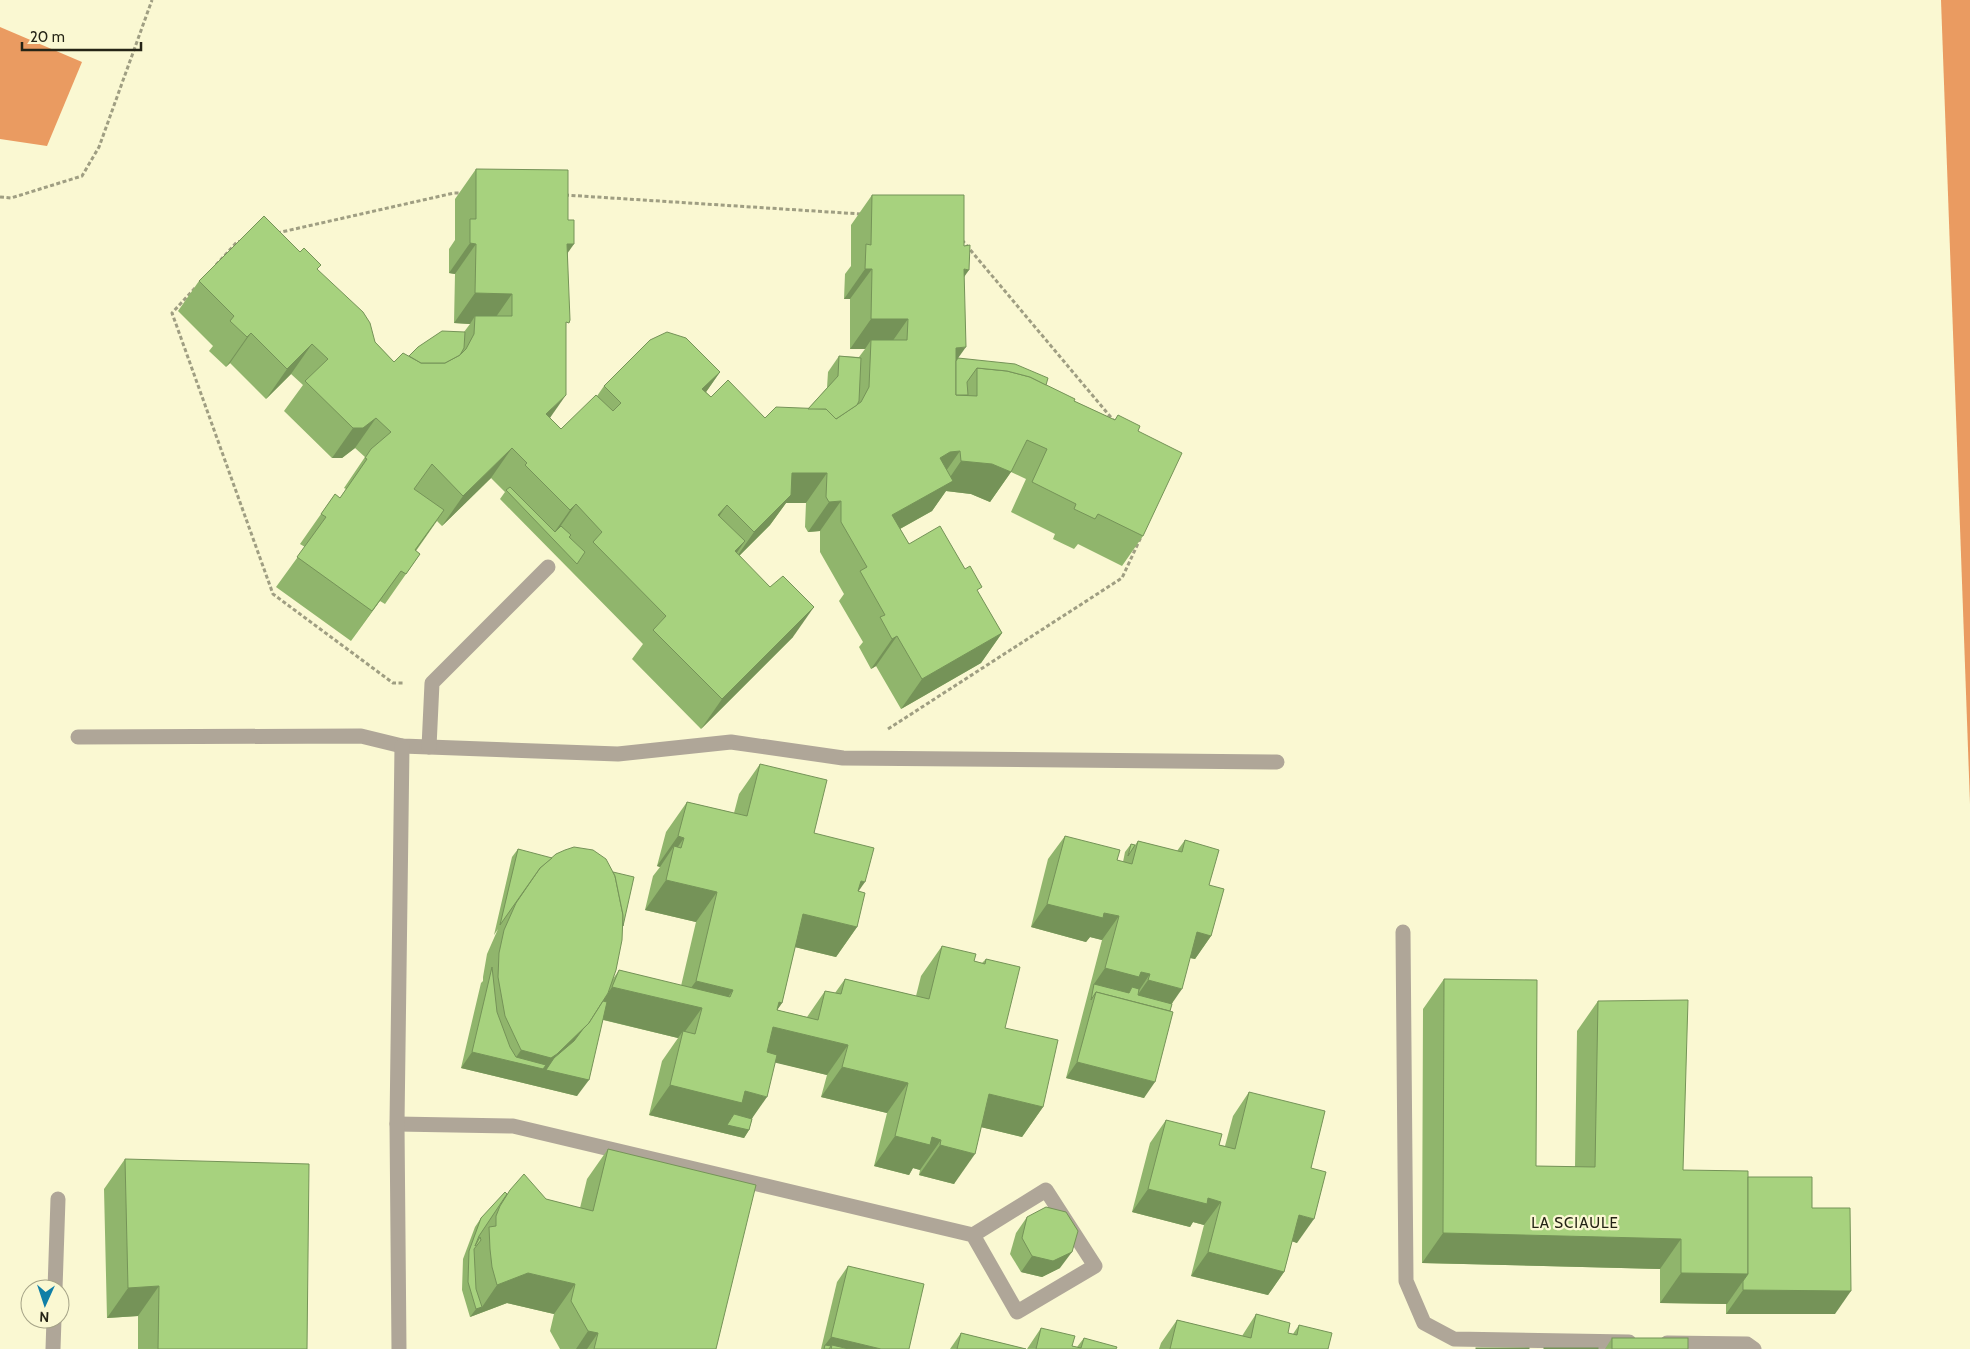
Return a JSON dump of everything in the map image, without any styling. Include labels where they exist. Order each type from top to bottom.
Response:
[{"type":"street","points":[[429,747],[432,683],[548,567]]},
{"type":"street","points":[[78,737],[361,736],[402,746],[618,754],[731,742],[843,758],[1277,762]]},
{"type":"street","points":[[399,1349],[397,1124],[402,746]]},
{"type":"street","points":[[1403,932],[1406,1281],[1424,1323],[1454,1339],[1748,1344],[1754,1349]]},
{"type":"street","points":[[397,1124],[513,1126],[974,1236],[1046,1190],[1095,1266],[1017,1312],[974,1236]]},
{"type":"street","points":[[55,1279],[58,1199]]},
{"type":"street","points":[[53,1349],[54,1329]]},
{"type":"path","points":[[0,197],[11,198],[82,176],[99,148],[152,0]]},
{"type":"path","points":[[274,233],[454,192],[473,193]]},
{"type":"path","points":[[560,195],[866,214]]},
{"type":"path","points":[[958,235],[1116,424]]},
{"type":"path","points":[[211,270],[237,242],[246,240]]},
{"type":"path","points":[[198,285],[172,313],[273,594],[393,683],[412,683]]},
{"type":"path","points":[[884,732],[1122,578],[1142,535]]},
{"type":"shaded area","points":[[1941,0],[1970,0],[1970,804]]},
{"type":"shaded area","points":[[0,27],[82,62],[47,146],[0,139]]},
{"type":"building","points":[[476,169],[568,170],[568,220],[574,220],[574,244],[567,244],[570,320],[569,323],[566,322],[566,395],[546,414],[561,429],[596,395],[613,411],[621,403],[604,386],[650,340],[667,332],[686,338],[720,372],[702,389],[711,397],[728,380],[765,418],[776,407],[826,409],[836,419],[861,402],[869,387],[871,340],[907,340],[908,319],[871,319],[872,269],[865,269],[866,244],[871,245],[872,195],[964,195],[964,246],[970,245],[969,270],[964,269],[966,347],[956,348],[956,395],[977,396],[977,368],[1007,371],[1030,377],[1075,399],[1074,401],[1115,420],[1118,415],[1140,426],[1138,431],[1182,453],[1143,536],[1098,514],[1095,519],[1074,509],[1076,504],[1032,482],[1047,449],[1027,440],[1011,472],[992,464],[961,461],[960,451],[950,452],[940,458],[953,481],[892,515],[909,544],[940,526],[965,569],[970,566],[982,587],[977,590],[1002,633],[922,679],[897,636],[892,639],[880,617],[885,615],[860,571],[867,567],[841,522],[841,501],[829,502],[826,497],[827,473],[792,473],[791,495],[754,532],[727,505],[718,515],[745,541],[735,551],[770,587],[783,576],[814,607],[722,699],[653,630],[666,616],[593,542],[602,532],[576,504],[570,510],[525,465],[527,463],[512,448],[463,496],[432,464],[414,489],[444,510],[415,550],[420,554],[406,574],[401,571],[372,611],[297,557],[326,517],[321,514],[335,494],[340,498],[367,459],[365,458],[371,449],[391,432],[376,418],[363,428],[353,428],[305,381],[328,359],[312,344],[287,369],[251,333],[247,337],[230,321],[234,316],[199,281],[264,216],[300,252],[304,248],[321,265],[317,269],[363,312],[370,323],[375,342],[394,362],[403,353],[421,363],[445,363],[460,355],[466,349],[474,334],[475,316],[512,316],[512,294],[475,293],[476,244],[470,243],[470,219],[476,219]]},
{"type":"building","points":[[442,331],[465,332],[464,348],[460,355],[445,363],[421,363],[409,356],[418,347]]},
{"type":"building","points":[[839,356],[861,358],[859,401],[857,405],[836,419],[826,409],[808,409],[838,376]]},
{"type":"building","points":[[958,358],[1015,364],[1048,378],[1046,385],[1030,377],[1007,371],[977,368],[967,382],[968,395],[956,395],[956,361]]},
{"type":"building","points":[[510,487],[555,532],[561,526],[571,535],[569,537],[585,552],[577,564],[506,490]]},
{"type":"building","points":[[760,764],[827,780],[814,833],[874,848],[865,882],[861,881],[858,891],[865,893],[857,927],[803,914],[782,1003],[779,1002],[777,1010],[818,1020],[825,991],[841,994],[845,979],[929,999],[942,946],[976,954],[974,961],[985,964],[986,959],[1020,967],[1005,1028],[1058,1040],[1043,1107],[989,1094],[975,1154],[940,1145],[941,1140],[932,1137],[930,1145],[895,1136],[908,1083],[842,1067],[848,1045],[773,1027],[767,1052],[777,1055],[767,1097],[745,1091],[742,1103],[670,1085],[683,1031],[695,1034],[702,1008],[612,987],[619,970],[730,997],[733,990],[696,981],[717,892],[666,880],[674,846],[681,848],[684,838],[678,836],[687,802],[747,816]]},
{"type":"building","points":[[1065,836],[1120,850],[1117,860],[1132,864],[1138,841],[1182,852],[1185,840],[1219,850],[1209,885],[1224,889],[1211,936],[1197,932],[1182,989],[1148,980],[1150,974],[1141,972],[1139,977],[1105,968],[1119,916],[1104,913],[1103,918],[1047,904]]},
{"type":"building","points":[[1131,844],[1135,845],[1128,856]]},
{"type":"building","points":[[574,847],[593,850],[606,859],[615,876],[623,915],[622,940],[616,970],[608,993],[589,1023],[551,1058],[521,1050],[505,1016],[498,977],[499,953],[504,930],[516,903],[540,868],[556,854]]},
{"type":"building","points":[[518,849],[552,858],[540,868],[500,925]]},
{"type":"building","points":[[613,872],[634,877],[623,926],[623,915]]},
{"type":"building","points":[[492,967],[497,1012],[510,1047],[516,1057],[546,1065],[543,1069],[472,1052]]},
{"type":"building","points":[[1444,979],[1537,980],[1536,1166],[1595,1167],[1598,1001],[1688,1000],[1683,1170],[1748,1171],[1748,1274],[1681,1273],[1681,1239],[1443,1233]]},
{"type":"building","points":[[1094,984],[1129,993],[1132,987],[1139,989],[1138,995],[1172,1004],[1170,1011],[1096,992],[1091,1000]]},
{"type":"building","points":[[1096,992],[1173,1012],[1155,1082],[1077,1062]]},
{"type":"building","points":[[603,1001],[607,1002],[589,1080],[546,1070],[554,1058],[574,1041],[589,1023]]},
{"type":"building","points":[[1249,1092],[1325,1111],[1311,1168],[1326,1172],[1314,1219],[1299,1215],[1284,1272],[1208,1252],[1221,1202],[1208,1198],[1207,1204],[1148,1189],[1166,1120],[1222,1134],[1219,1145],[1235,1149]]},
{"type":"building","points":[[734,1114],[752,1119],[749,1130],[727,1125]]},
{"type":"building","points":[[608,1149],[756,1185],[716,1349],[594,1349],[598,1333],[588,1331],[571,1301],[575,1284],[528,1273],[497,1285],[492,1267],[489,1227],[496,1226],[496,1216],[510,1190],[524,1174],[546,1199],[593,1211]]},
{"type":"building","points":[[125,1159],[309,1164],[307,1349],[158,1349],[159,1286],[128,1288]]},
{"type":"building","points":[[1748,1177],[1812,1177],[1812,1208],[1850,1208],[1851,1291],[1743,1290],[1743,1281],[1748,1274]]},
{"type":"building","points":[[505,1192],[507,1194],[479,1236],[475,1246],[480,1237],[481,1240],[474,1249],[476,1289],[482,1307],[476,1309],[468,1282],[469,1251],[481,1218]]},
{"type":"building","points":[[1046,1207],[1066,1212],[1078,1231],[1072,1252],[1053,1261],[1032,1256],[1022,1238],[1027,1217]]},
{"type":"building","points":[[848,1266],[924,1284],[909,1349],[881,1349],[831,1337]]},
{"type":"building","points":[[1256,1314],[1290,1323],[1288,1333],[1297,1335],[1299,1325],[1332,1333],[1328,1349],[1170,1349],[1177,1320],[1251,1338]]},
{"type":"building","points":[[1041,1328],[1075,1336],[1072,1346],[1081,1348],[1084,1338],[1117,1347],[1116,1349],[1036,1349]]},
{"type":"building","points":[[961,1333],[1026,1349],[957,1349]]},
{"type":"building","points":[[1612,1338],[1688,1338],[1688,1349],[1612,1349]]},
{"type":"building","points":[[825,1345],[831,1346],[829,1349],[824,1349]]},
{"type":"building","points":[[832,1345],[849,1349],[831,1349]]},
{"type":"building","points":[[1529,1348],[1529,1349],[1476,1349]]},
{"type":"building","points":[[1598,1348],[1598,1349],[1544,1349]]},
{"type":"district","name":"LA SCIAULE","points":[[1575,1223]]}]
